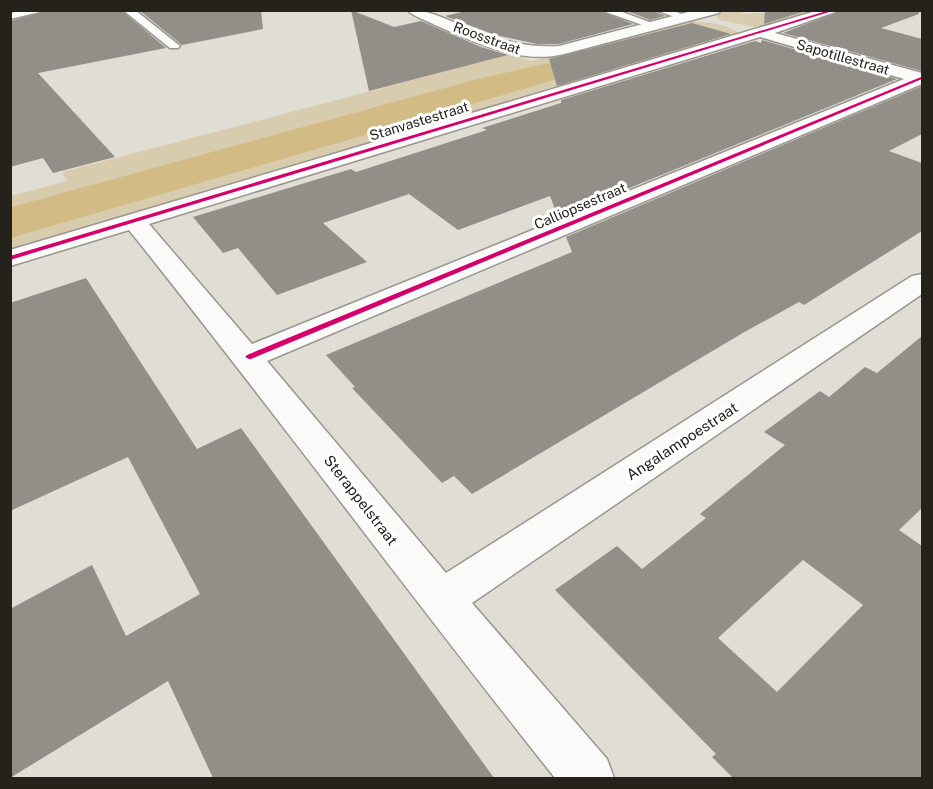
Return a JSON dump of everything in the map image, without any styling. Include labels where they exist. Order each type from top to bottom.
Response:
[{"type":"street","name":"Roosstraat","points":[[413,10],[518,51],[529,52],[559,51],[714,10]]},
{"type":"street","name":"Stanvastestraat","points":[[10,258],[835,10]]},
{"type":"street","name":"Sapotillestraat","points":[[690,17],[759,33],[922,79]]},
{"type":"street","name":"Calliopsestraat","points":[[249,357],[922,79]]},
{"type":"street","name":"Sterappelstraat","points":[[135,221],[249,357],[441,600],[588,778]]},
{"type":"street","name":"Angalampoestraat","points":[[441,600],[922,282]]},
{"type":"lane","points":[[10,16],[43,10]]},
{"type":"lane","points":[[128,10],[174,46]]},
{"type":"lane","points":[[605,10],[656,26]]},
{"type":"lane","points":[[660,10],[690,17]]},
{"type":"shaded area","points":[[725,11],[748,11],[739,14],[824,11],[765,29],[719,20],[715,15]]},
{"type":"shaded area","points":[[686,22],[715,24],[741,35],[11,250],[11,238],[541,84],[701,35],[579,56],[477,79],[11,207],[11,196],[67,181],[62,172],[512,54],[531,61]]},
{"type":"shaded area","points":[[701,35],[541,84],[11,238],[11,207],[477,79],[579,56]]},
{"type":"building","points":[[50,10],[121,10],[166,48],[38,73],[115,157],[53,173],[43,158],[10,167],[10,21]]},
{"type":"building","points":[[139,10],[261,10],[263,29],[182,45]]},
{"type":"building","points":[[351,10],[394,27],[421,21],[481,47],[508,55],[369,91]]},
{"type":"building","points":[[470,10],[598,10],[633,24],[559,44],[537,44],[495,35],[445,16]]},
{"type":"building","points":[[625,10],[650,10],[665,16],[650,20]]},
{"type":"building","points":[[765,10],[809,10],[764,24]]},
{"type":"building","points":[[843,10],[918,10],[919,14],[881,28],[922,39],[922,71],[783,33]]},
{"type":"building","points":[[692,23],[731,34],[557,86],[549,59]]},
{"type":"building","points":[[762,40],[897,79],[558,217],[550,196],[458,230],[409,194],[323,223],[367,262],[277,295],[238,248],[223,253],[193,217],[351,169],[356,172],[487,130],[482,128],[561,103],[561,100],[755,41],[761,43]]},
{"type":"building","points":[[922,86],[922,134],[889,151],[922,163],[922,231],[804,305],[799,302],[741,334],[472,494],[454,476],[442,483],[352,388],[355,387],[326,355],[572,252],[566,237]]},
{"type":"building","points":[[86,278],[197,449],[241,428],[494,778],[213,778],[168,681],[10,778],[10,609],[92,565],[126,636],[200,594],[128,457],[10,511],[10,303]]},
{"type":"building","points":[[922,336],[922,508],[899,530],[922,546],[922,778],[733,778],[712,757],[716,754],[555,590],[617,546],[642,569],[706,518],[700,514],[785,445],[764,432],[820,391],[829,397],[865,367],[877,373]],"holes":[[[803,560],[863,605],[777,692],[718,638]]]},
{"type":"cycle path","points":[[10,258],[835,10]]},
{"type":"cycle path","points":[[249,357],[922,78]]}]
